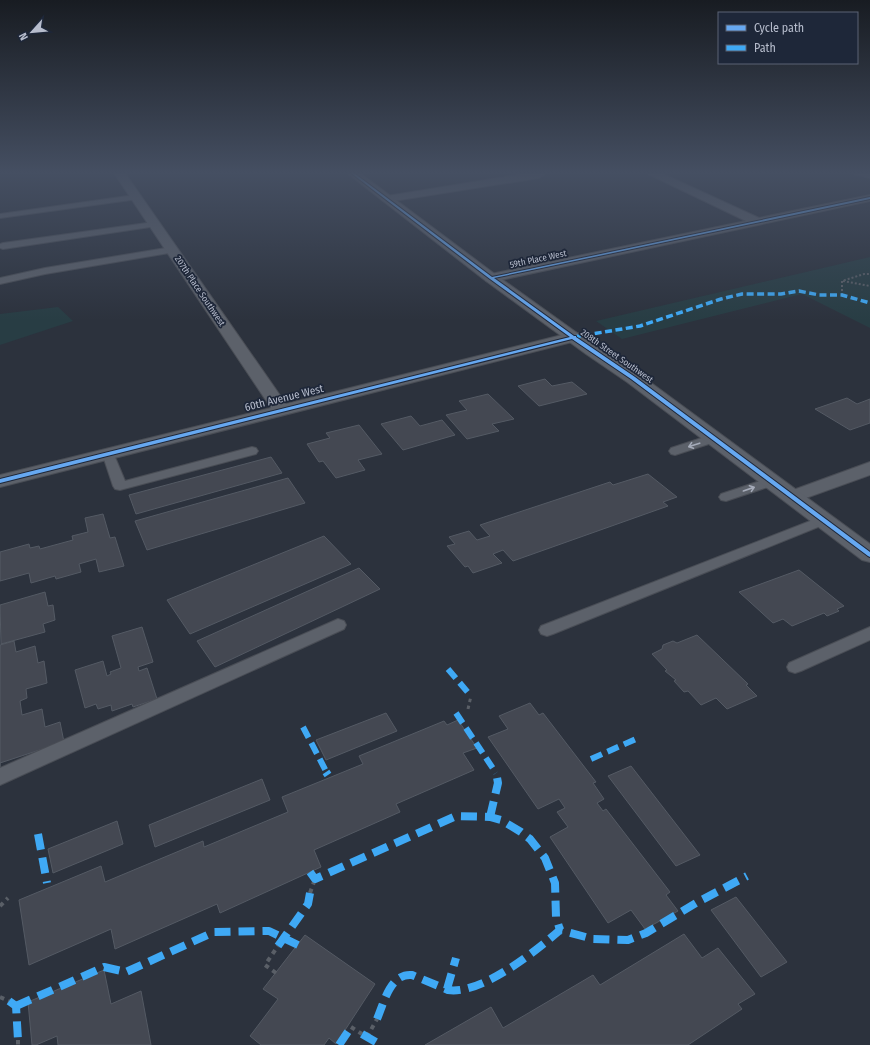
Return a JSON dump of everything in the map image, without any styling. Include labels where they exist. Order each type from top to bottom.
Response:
[{"type":"street","name":"208th Street Southwest","points":[[417,222],[491,278],[592,351],[633,378],[870,555]]},
{"type":"street","name":"59th Place West","points":[[491,278],[759,222]]},
{"type":"street","name":"207th Place Southwest","points":[[154,224],[281,409]]},
{"type":"street","name":"60th Avenue West","points":[[0,481],[281,409],[574,337]]},
{"type":"street","points":[[792,497],[870,468]]},
{"type":"lane","points":[[3,246],[154,224]]},
{"type":"lane","points":[[0,281],[45,271],[172,250]]},
{"type":"lane","points":[[674,451],[714,438]]},
{"type":"lane","points":[[108,453],[120,486],[252,451]]},
{"type":"lane","points":[[726,497],[772,481]]},
{"type":"lane","points":[[547,630],[823,520]]},
{"type":"lane","points":[[0,777],[338,625]]},
{"type":"lane","points":[[795,667],[870,633]]},
{"type":"path","points":[[842,281],[864,274],[870,274]]},
{"type":"path","points":[[842,281],[870,286]]},
{"type":"path","points":[[842,281],[842,295]]},
{"type":"path","points":[[468,709],[471,696]]},
{"type":"path","points":[[310,893],[314,879]]},
{"type":"path","points":[[0,906],[8,898]]},
{"type":"path","points":[[276,973],[265,965],[278,946]]},
{"type":"path","points":[[0,997],[9,1001]]},
{"type":"path","points":[[367,1037],[377,1019]]},
{"type":"path","points":[[351,1027],[362,1034]]},
{"type":"shaded area","points":[[870,257],[870,328],[802,294],[622,339],[596,321]]},
{"type":"shaded area","points":[[58,307],[73,321],[0,345],[0,314]]},
{"type":"building","points":[[545,379],[552,386],[572,382],[587,394],[539,406],[518,386]]},
{"type":"building","points":[[488,394],[514,419],[492,424],[499,431],[467,439],[446,415],[467,410],[459,401]]},
{"type":"building","points":[[847,398],[857,404],[870,399],[870,423],[850,430],[815,409]]},
{"type":"building","points":[[411,416],[420,426],[442,420],[455,435],[403,450],[381,424]]},
{"type":"building","points":[[359,425],[382,454],[358,460],[365,470],[336,478],[323,461],[319,462],[307,444],[330,438],[326,433]]},
{"type":"building","points":[[271,457],[282,473],[136,514],[129,495]]},
{"type":"building","points":[[648,474],[677,497],[663,502],[668,506],[513,561],[503,550],[493,554],[502,563],[473,573],[468,566],[465,567],[447,546],[455,544],[449,537],[469,531],[477,540],[490,536],[480,525],[610,482],[613,485]]},
{"type":"building","points":[[288,478],[305,503],[147,550],[135,521]]},
{"type":"building","points":[[103,514],[110,538],[115,537],[124,566],[99,572],[96,559],[79,564],[81,572],[56,579],[55,576],[31,583],[29,573],[0,581],[0,552],[29,544],[30,548],[39,546],[40,549],[73,540],[72,536],[88,532],[85,518]]},
{"type":"building","points":[[324,536],[351,564],[190,634],[167,600]]},
{"type":"building","points":[[359,568],[380,589],[215,667],[197,641]]},
{"type":"building","points":[[799,570],[844,606],[837,609],[839,611],[827,616],[824,613],[792,626],[783,619],[773,623],[739,592]]},
{"type":"building","points":[[45,592],[48,606],[53,605],[55,620],[43,624],[45,632],[1,644],[0,605]]},
{"type":"building","points":[[142,627],[153,662],[138,667],[139,671],[147,668],[157,699],[133,707],[132,704],[112,711],[111,705],[98,709],[96,704],[85,708],[75,670],[103,661],[107,676],[111,674],[110,672],[121,668],[112,636]]},
{"type":"building","points":[[697,635],[748,684],[746,685],[757,696],[727,709],[716,698],[701,705],[688,691],[684,692],[674,681],[676,680],[665,671],[667,670],[652,654],[662,649],[663,645],[673,641],[677,643]]},
{"type":"building","points":[[14,641],[16,652],[35,646],[38,663],[44,661],[47,683],[26,689],[27,698],[20,701],[22,715],[42,709],[45,727],[60,722],[64,742],[0,763],[0,645]]},
{"type":"building","points":[[530,703],[539,715],[543,713],[596,782],[593,783],[604,799],[597,803],[603,811],[606,809],[670,892],[666,895],[678,911],[645,929],[631,910],[608,923],[550,837],[568,827],[557,812],[565,808],[559,799],[538,809],[488,737],[508,729],[499,716]]},
{"type":"building","points":[[386,713],[397,731],[326,760],[316,740]]},
{"type":"building","points":[[458,720],[477,748],[463,753],[474,770],[396,804],[400,812],[314,850],[321,867],[220,913],[217,904],[115,949],[111,929],[29,965],[19,900],[101,866],[105,882],[203,841],[204,847],[288,812],[282,797],[363,764],[359,756],[444,721],[447,725]]},
{"type":"building","points":[[631,766],[700,855],[676,866],[608,776]]},
{"type":"building","points":[[262,779],[270,800],[155,847],[149,825]]},
{"type":"building","points":[[117,821],[123,844],[53,873],[48,849]]},
{"type":"building","points":[[736,897],[787,962],[761,977],[711,910]]},
{"type":"building","points":[[684,934],[702,958],[718,948],[755,994],[738,1004],[742,1009],[688,1045],[425,1045],[491,1007],[503,1028],[593,975],[600,985]]},
{"type":"building","points":[[305,935],[375,984],[336,1044],[329,1038],[324,1045],[261,1045],[250,1036],[278,999],[263,989]]},
{"type":"building","points":[[104,970],[111,1004],[141,991],[151,1045],[58,1045],[57,1036],[36,1045],[32,1045],[28,1002]]},
{"type":"marked path","points":[[574,337],[640,326],[721,299],[742,294],[781,294],[799,291],[819,295],[842,295],[870,303]]},
{"type":"marked path","points":[[448,669],[471,696]]},
{"type":"marked path","points":[[456,713],[496,771],[498,783],[490,817]]},
{"type":"marked path","points":[[303,727],[328,775]]},
{"type":"marked path","points":[[591,759],[636,739]]},
{"type":"marked path","points":[[310,872],[315,879],[456,816],[473,815],[490,817],[501,820],[521,832],[530,839],[545,858],[554,878],[556,892],[556,917],[560,930]]},
{"type":"marked path","points":[[38,834],[47,883]]},
{"type":"marked path","points":[[377,1019],[396,979],[405,974],[419,977],[448,990],[454,991],[466,989],[495,977],[510,968],[539,948],[560,930],[593,939],[628,940],[646,933],[696,903],[747,876]]},
{"type":"marked path","points":[[278,946],[308,904],[310,893]]},
{"type":"marked path","points":[[16,1006],[104,967],[126,972],[214,932],[269,931],[298,945]]},
{"type":"marked path","points":[[447,989],[456,958]]},
{"type":"marked path","points":[[9,1001],[16,1006],[18,1040]]},
{"type":"marked path","points":[[339,1045],[351,1027]]},
{"type":"marked path","points":[[362,1034],[381,1045]]},
{"type":"cycle path","points":[[417,222],[592,351],[633,378],[870,555]]},
{"type":"cycle path","points":[[491,278],[757,222]]},
{"type":"cycle path","points":[[0,481],[574,337]]}]
